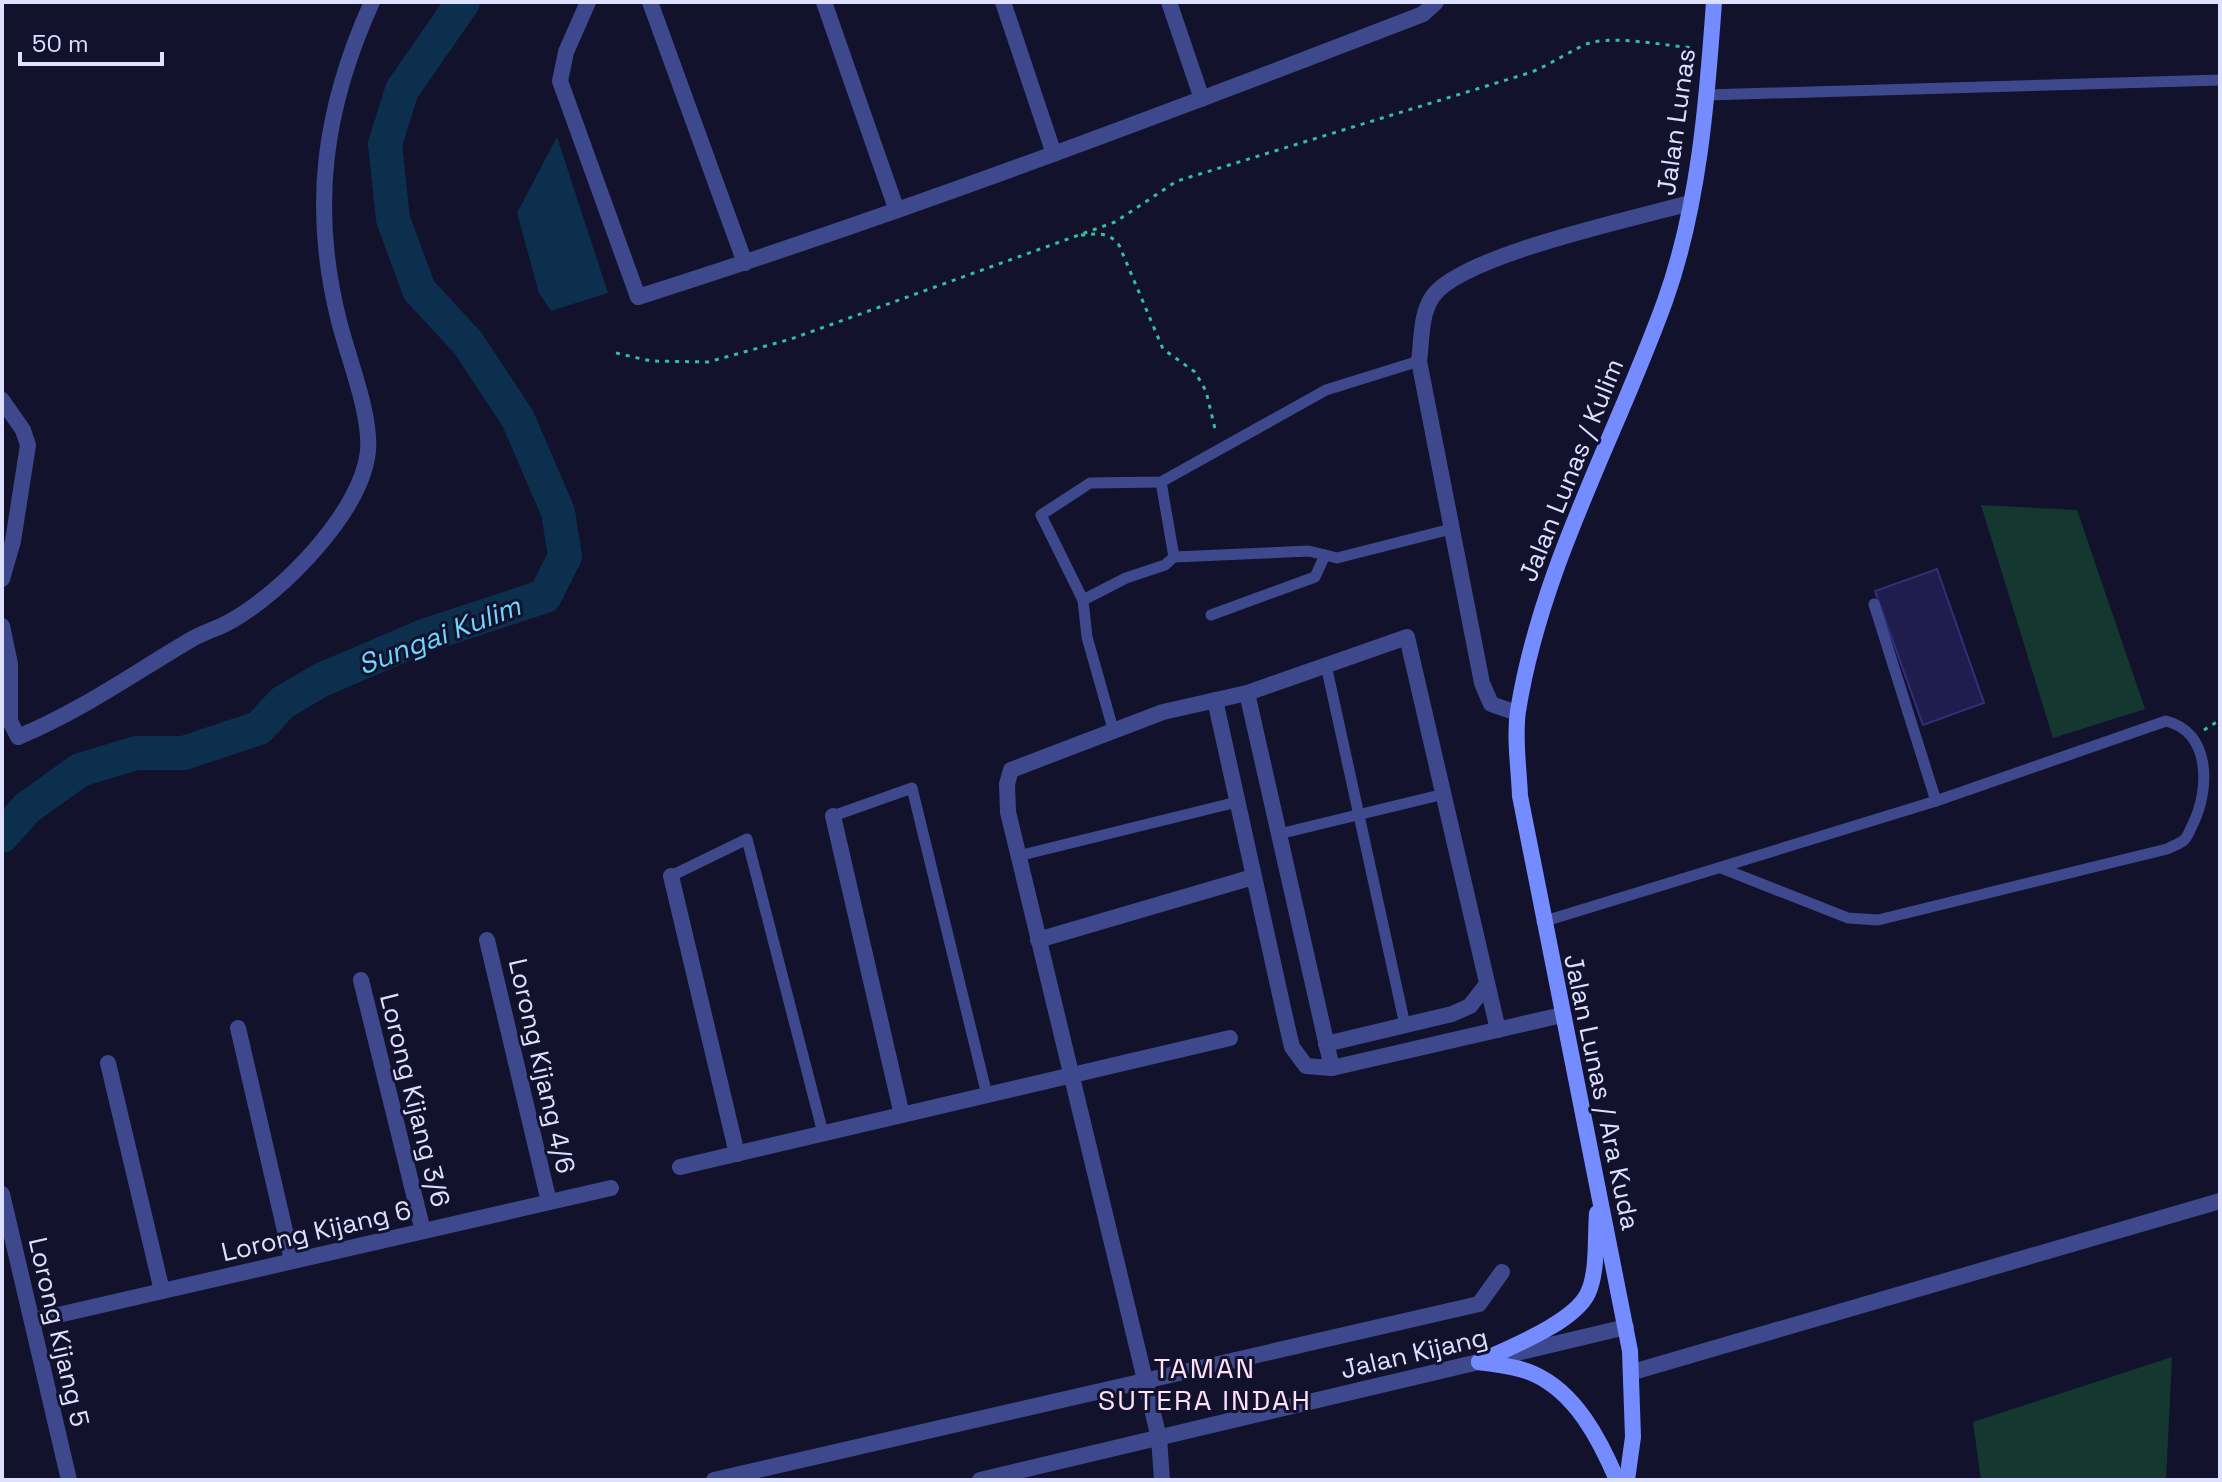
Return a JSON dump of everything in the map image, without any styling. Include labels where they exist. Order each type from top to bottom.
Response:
[{"type":"main road","name":"Jalan Lunas","points":[[1681,248],[1707,95],[1714,2]]},
{"type":"main road","name":"Jalan Lunas / Kulim","points":[[1517,713],[1547,594],[1665,299],[1681,248]]},
{"type":"main road","name":"Jalan Lunas / Ara Kuda","points":[[1517,713],[1520,796],[1542,922],[1633,1372],[1633,1437],[1627,1480]]},
{"type":"main road","points":[[1479,1362],[1544,1330],[1573,1311],[1588,1294],[1594,1262],[1598,1192]]},
{"type":"main road","points":[[1479,1362],[1534,1374],[1565,1395],[1593,1432],[1617,1480]]},
{"type":"street","points":[[2,626],[11,673],[10,721],[18,737],[61,719],[194,638],[231,621],[272,593],[298,568],[363,480],[368,448],[365,420],[335,307],[322,213],[324,161],[333,106],[353,44],[372,2]]},
{"type":"street","points":[[588,2],[566,52],[560,81],[638,297],[745,263],[1054,154],[1423,14],[1436,2]]},
{"type":"street","points":[[650,2],[745,263]]},
{"type":"street","points":[[824,2],[896,208]]},
{"type":"street","points":[[1003,2],[1054,154]]},
{"type":"street","points":[[1169,2],[1202,99]]},
{"type":"street","points":[[1517,713],[1491,704],[1482,683],[1419,361],[1425,313],[1433,296],[1453,277],[1494,259],[1690,203]]},
{"type":"street","points":[[2,400],[23,430],[28,445],[13,541],[2,579]]},
{"type":"street","points":[[1162,1480],[1159,1438],[1008,812],[1007,784],[1011,770],[1163,712],[1247,693],[1407,637],[1498,1030]]},
{"type":"street","points":[[1247,693],[1332,1068]]},
{"type":"street","points":[[1215,700],[1292,1047],[1306,1066],[1332,1068],[1562,1015]]},
{"type":"street","points":[[833,816],[902,1115]]},
{"type":"street","points":[[671,876],[737,1154]]},
{"type":"street","points":[[1038,940],[1253,877]]},
{"type":"street","name":"Lorong Kijang 4/6","points":[[487,940],[549,1202]]},
{"type":"street","name":"Lorong Kijang 3/6","points":[[361,980],[423,1231]]},
{"type":"street","points":[[1326,1044],[1470,1006],[1487,984]]},
{"type":"street","points":[[238,1028],[292,1261]]},
{"type":"street","points":[[680,1167],[1230,1038]]},
{"type":"street","points":[[108,1063],[162,1291]]},
{"type":"street","name":"Lorong Kijang 6","points":[[32,1321],[611,1188]]},
{"type":"street","name":"Lorong Kijang 5","points":[[2,1194],[69,1480]]},
{"type":"street","points":[[1633,1372],[2220,1201]]},
{"type":"street","points":[[714,1480],[1479,1304],[1502,1272]]},
{"type":"street","name":"Jalan Kijang","points":[[980,1480],[1626,1327]]},
{"type":"lane","points":[[1707,95],[2220,80]]},
{"type":"lane","points":[[1113,729],[1087,637],[1083,600],[1041,515],[1090,483],[1161,482],[1326,390],[1419,361]]},
{"type":"lane","points":[[1161,482],[1174,557]]},
{"type":"lane","points":[[1083,600],[1126,578],[1165,565],[1174,557],[1309,551],[1337,558],[1451,529]]},
{"type":"lane","points":[[1211,615],[1315,577],[1325,555]]},
{"type":"lane","points":[[1874,604],[1936,801]]},
{"type":"lane","points":[[1326,665],[1405,1025]]},
{"type":"lane","points":[[1542,922],[1936,801],[2166,721],[2182,725],[2194,737],[2207,778],[2200,810],[2185,840],[2167,849],[1878,920],[1848,918],[1721,868]]},
{"type":"lane","points":[[833,816],[912,788],[987,1095]]},
{"type":"lane","points":[[1279,834],[1444,794]]},
{"type":"lane","points":[[1018,856],[1237,802]]},
{"type":"lane","points":[[671,876],[747,839],[823,1133]]},
{"type":"path","points":[[616,353],[651,361],[708,362],[791,339],[1115,222],[1177,181],[1532,72],[1570,56],[1582,46],[1602,40],[1710,49]]},
{"type":"path","points":[[1077,235],[1104,234],[1112,236],[1119,245],[1163,349],[1195,372],[1206,391],[1220,450]]},
{"type":"path","points":[[2194,737],[2220,720]]},
{"type":"green space","points":[[1981,505],[2077,510],[2145,709],[2053,738]]},
{"type":"green space","points":[[2172,1357],[2166,1480],[1981,1480],[1973,1422]]},
{"type":"water","points":[[557,137],[608,293],[551,311],[539,293],[517,213]]},
{"type":"building","points":[[1937,569],[1984,703],[1923,725],[1875,591]]},
{"type":"waterway","name":"Sungai Kulim","points":[[2,836],[27,808],[80,770],[136,753],[184,753],[259,728],[282,703],[321,680],[424,636],[545,596],[565,556],[558,512],[518,419],[468,343],[419,290],[393,219],[385,144],[402,90],[463,2]]},
{"type":"district","name":"TAMAN SUTERA INDAH","points":[[1205,1384]]}]
